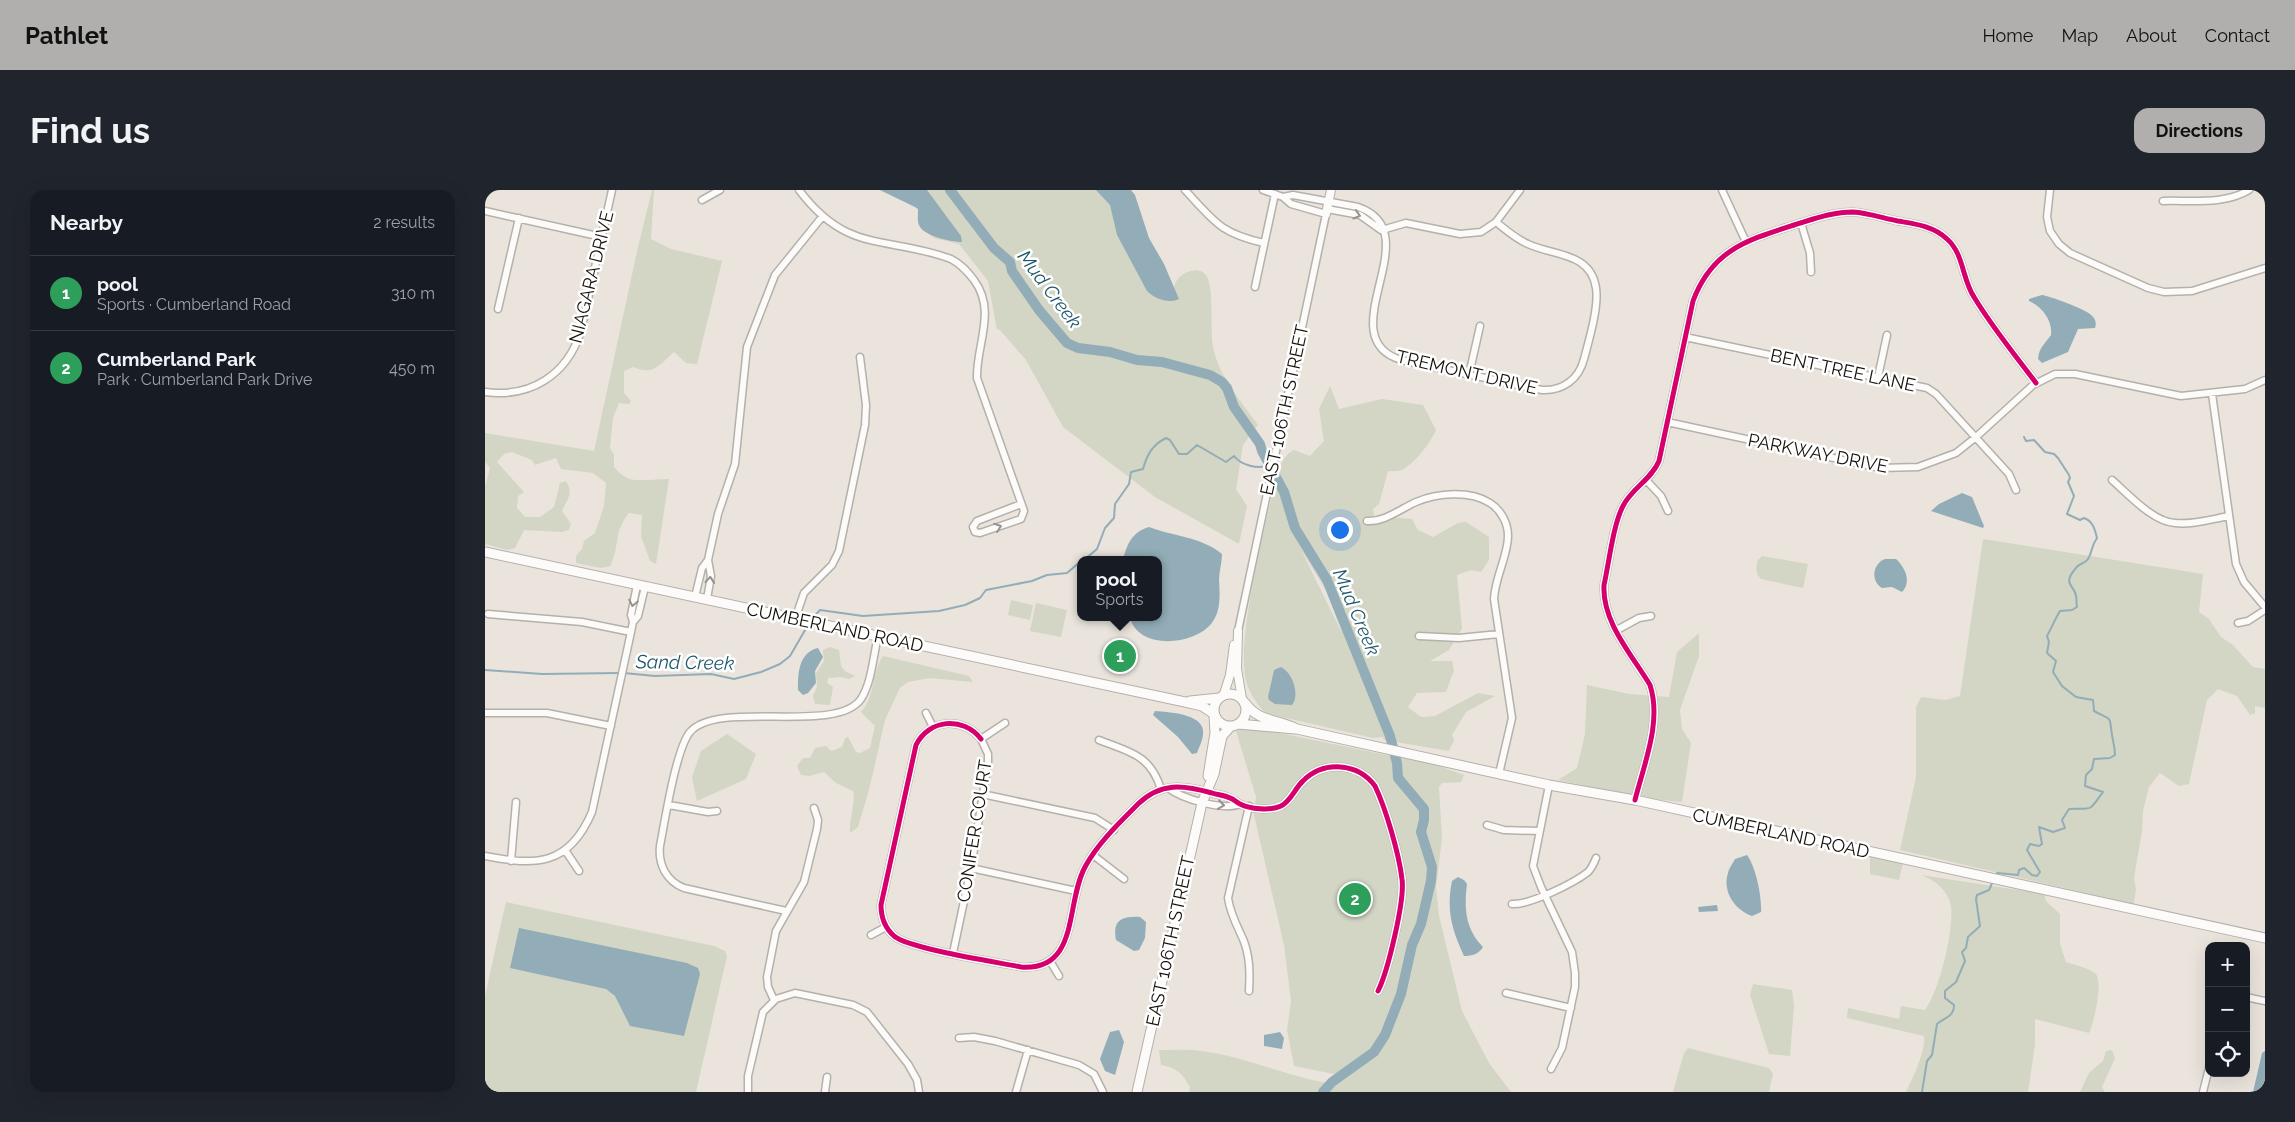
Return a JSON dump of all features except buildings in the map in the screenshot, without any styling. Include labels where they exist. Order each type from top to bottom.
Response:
[{"type":"main road","name":"CUMBERLAND ROAD","points":[[485,552],[1185,702],[1202,706],[1214,715]]},
{"type":"main road","points":[[1234,694],[1243,701],[1245,717],[1235,725],[1221,724],[1214,715],[1214,705],[1221,696],[1234,694]]},
{"type":"main road","name":"CUMBERLAND ROAD","points":[[1185,702],[1221,696]]},
{"type":"main road","name":"CUMBERLAND ROAD","points":[[1243,701],[1258,716],[1287,724],[1297,729],[1549,785],[1635,800],[2265,938]]},
{"type":"main road","name":"EAST 106TH STREET","points":[[1206,791],[1215,733],[1214,715]]},
{"type":"main road","name":"CUMBERLAND ROAD","points":[[1235,725],[1285,730],[1297,729]]},
{"type":"main road","name":"EAST 106TH STREET","points":[[1137,1092],[1202,803],[1214,774],[1223,736],[1235,725]]},
{"type":"street","name":"NIAGARA DRIVE","points":[[485,392],[509,393],[532,387],[547,378],[569,360],[581,332],[612,190]]},
{"type":"street","points":[[702,200],[720,190]]},
{"type":"street","points":[[799,190],[822,217],[839,229],[855,237],[951,259],[961,265],[976,282],[983,298],[986,312],[977,366],[977,378],[1021,504],[1024,516],[1021,519],[981,533],[975,532],[973,527],[977,521],[1021,504]]},
{"type":"street","points":[[1185,190],[1219,226],[1241,238],[1264,243]]},
{"type":"street","points":[[1266,190],[1280,194],[1291,204],[1326,212],[1360,215],[1382,230],[1406,224],[1469,234],[1481,232],[1497,222],[1520,190]]},
{"type":"street","name":"EAST 106TH STREET","points":[[1221,696],[1229,680],[1233,646],[1238,631],[1331,190]]},
{"type":"street","points":[[1722,190],[1746,242]]},
{"type":"street","points":[[2050,190],[2047,207],[2048,223],[2059,244],[2070,254],[2147,288],[2164,292],[2192,292],[2265,268]]},
{"type":"street","points":[[2163,202],[2225,199],[2238,196],[2249,190]]},
{"type":"street","points":[[1255,287],[1264,243],[1280,194]]},
{"type":"street","name":"TREMONT DRIVE","points":[[1280,194],[1329,200],[1368,211],[1378,219],[1386,251],[1372,321],[1377,342],[1385,353],[1397,359],[1469,375],[1542,390],[1556,389],[1568,384],[1578,374],[1584,361],[1596,300],[1594,279],[1583,263],[1571,256],[1526,244],[1497,222]]},
{"type":"street","points":[[485,211],[602,237]]},
{"type":"street","points":[[1635,800],[1654,718],[1654,698],[1650,685],[1605,606],[1604,585],[1620,513],[1631,495],[1647,480],[1659,460],[1693,301],[1703,278],[1721,257],[1746,242],[1827,214],[1853,212],[1925,226],[1942,235],[1952,244],[1958,254],[1974,297],[2036,383]]},
{"type":"street","points":[[695,597],[735,464],[747,347],[775,275],[822,217]]},
{"type":"street","points":[[499,309],[519,218]]},
{"type":"street","points":[[1801,223],[1810,253],[1811,272]]},
{"type":"street","points":[[1469,375],[1480,326]]},
{"type":"street","points":[[1878,377],[1887,335]]},
{"type":"street","name":"BENT TREE LANE","points":[[1685,337],[1923,386],[1931,390],[1976,437],[2009,474],[2016,490]]},
{"type":"street","points":[[799,620],[805,593],[832,566],[839,551],[865,425],[866,405],[860,357]]},
{"type":"street","name":"PARKWAY DRIVE","points":[[1667,422],[1889,469],[1910,468],[1931,463],[1956,453],[2036,383],[2050,376],[2069,374],[2173,395],[2192,396],[2245,389],[2265,380]]},
{"type":"street","points":[[2212,394],[2238,572],[2265,608],[2249,621],[2238,623]]},
{"type":"street","points":[[1647,480],[1661,496],[1669,511]]},
{"type":"street","points":[[2112,480],[2155,516],[2167,522],[2181,523],[2229,516]]},
{"type":"street","points":[[1367,521],[1379,520],[1416,502],[1441,496],[1472,497],[1485,500],[1495,507],[1504,520],[1508,535],[1495,590],[1511,718],[1499,774]]},
{"type":"street","points":[[707,560],[711,576],[707,600]]},
{"type":"street","points":[[485,856],[511,861],[539,861],[565,850],[583,830],[592,812],[633,622],[631,615],[641,586]]},
{"type":"street","points":[[487,614],[582,622],[631,632]]},
{"type":"street","points":[[1617,630],[1639,618],[1651,616]]},
{"type":"street","name":"EAST 106TH STREET","points":[[1238,631],[1237,669],[1243,701]]},
{"type":"street","points":[[1419,636],[1459,638],[1499,634]]},
{"type":"street","points":[[786,911],[690,890],[673,882],[664,872],[659,860],[660,846],[682,746],[697,725],[713,719],[824,715],[846,711],[854,707],[865,692],[878,637]]},
{"type":"street","points":[[485,714],[547,713],[611,726]]},
{"type":"street","points":[[926,713],[933,727]]},
{"type":"street","name":"CONIFER COURT","points":[[953,953],[971,868],[988,754],[981,738],[1005,723]]},
{"type":"street","points":[[981,738],[959,724],[945,724],[933,727],[918,741],[913,755],[881,913],[887,927],[902,941],[1021,967],[1038,966],[1050,961],[1059,952],[1066,938],[1082,872],[1093,855],[1114,830],[1149,794],[1161,789],[1181,786],[1230,797],[1240,804],[1269,809],[1280,806],[1307,777],[1331,767],[1347,767],[1369,777],[1375,786],[1400,868],[1403,888],[1385,972],[1378,991]]},
{"type":"street","points":[[1099,740],[1145,759],[1155,774],[1161,789]]},
{"type":"street","points":[[1549,785],[1533,866],[1573,957],[1575,987],[1559,1056],[1551,1069]]},
{"type":"street","points":[[1169,788],[1202,803],[1233,807],[1240,804]]},
{"type":"street","points":[[982,794],[1095,818],[1105,822],[1114,830]]},
{"type":"street","points":[[511,861],[516,802]]},
{"type":"street","points":[[669,805],[708,812],[717,811]]},
{"type":"street","points":[[1249,806],[1228,898],[1229,908],[1247,953],[1250,976],[1249,991]]},
{"type":"street","points":[[773,1000],[768,987],[767,977],[776,931],[807,874],[817,829],[818,820],[815,808]]},
{"type":"street","points":[[1487,825],[1504,830],[1539,830]]},
{"type":"street","points":[[565,850],[579,871]]},
{"type":"street","points":[[1093,855],[1124,879]]},
{"type":"street","points":[[1512,904],[1528,902],[1545,895],[1587,872],[1596,858]]},
{"type":"street","points":[[971,868],[1076,891]]},
{"type":"street","points":[[871,935],[887,927]]},
{"type":"street","points":[[1050,961],[1059,976]]},
{"type":"street","points":[[748,1092],[748,1076],[763,1012],[773,1000],[795,993],[857,1006],[867,1012],[908,1064],[917,1080],[919,1092]]},
{"type":"street","points":[[1506,993],[1571,1008]]},
{"type":"street","points":[[2250,998],[2265,1001]]},
{"type":"street","points":[[959,1038],[983,1038],[1085,1068],[1097,1079],[1103,1092]]},
{"type":"street","points":[[1016,1092],[1028,1050]]},
{"type":"street","points":[[825,1092],[827,1077]]},
{"type":"street","points":[[2203,1092],[2207,1077]]},
{"type":"green space","points":[[652,190],[654,190],[651,239],[671,249],[722,261],[697,364],[686,363],[674,352],[660,365],[651,370],[633,367],[624,371],[624,393],[631,401],[629,404],[619,403],[613,418],[610,448],[614,455],[614,467],[623,476],[630,479],[669,479],[656,564],[650,561],[641,536],[642,515],[629,513],[620,527],[610,566],[601,568],[576,563],[576,556],[582,549],[584,541],[595,533],[604,506],[606,483],[593,473],[561,469],[556,458],[535,465],[532,460],[512,452],[504,454],[497,462],[524,492],[518,496],[517,508],[525,517],[540,517],[554,507],[560,483],[566,481],[570,493],[562,511],[571,524],[569,530],[562,532],[524,530],[515,548],[508,550],[485,544],[485,487],[490,468],[485,462],[485,433],[594,451]]},
{"type":"green space","points":[[880,190],[1112,190],[1172,292],[1177,280],[1185,273],[1193,270],[1201,271],[1207,277],[1209,283],[1212,339],[1220,368],[1231,388],[1258,425],[1243,445],[1236,489],[1247,506],[1239,544],[1155,497],[1063,427],[1026,360],[999,329],[997,330],[988,281],[959,244],[934,238],[923,230],[918,224],[918,209]]},
{"type":"green space","points":[[1330,386],[1339,409],[1382,399],[1423,405],[1436,430],[1426,447],[1411,464],[1399,471],[1388,471],[1379,504],[1373,509],[1374,516],[1412,519],[1418,530],[1433,537],[1458,523],[1466,522],[1489,537],[1489,560],[1481,572],[1471,570],[1457,575],[1462,629],[1449,650],[1430,661],[1452,661],[1454,670],[1446,692],[1417,693],[1408,707],[1421,717],[1435,716],[1478,693],[1495,696],[1466,712],[1452,735],[1454,740],[1449,751],[1384,740],[1383,737],[1373,738],[1265,713],[1250,692],[1244,666],[1247,616],[1274,486],[1276,491],[1282,462],[1289,453],[1294,450],[1310,456],[1324,441],[1319,409]],"holes":[[[1301,550],[1326,590],[1342,633]]]},
{"type":"green space","points":[[1983,539],[2203,574],[2199,612],[2209,619],[2221,637],[2233,645],[2253,667],[2265,669],[2265,708],[2255,706],[2255,713],[2250,715],[2237,696],[2218,689],[2207,700],[2189,784],[2179,786],[2160,773],[2149,787],[2143,811],[2142,831],[2134,878],[2136,889],[2134,904],[1900,850],[1916,777],[1916,707],[1921,697],[1946,700],[1960,696]]},
{"type":"green space","points":[[1762,556],[1808,564],[1803,588],[1761,579],[1756,568],[1758,560]]},
{"type":"green space","points":[[1011,600],[1033,605],[1030,620],[1008,615]]},
{"type":"green space","points":[[1036,603],[1067,610],[1061,637],[1030,631]]},
{"type":"green space","points":[[1699,633],[1699,656],[1680,710],[1682,729],[1691,743],[1682,802],[1649,799],[1558,780],[1577,768],[1585,734],[1587,685],[1629,694],[1669,697],[1677,652]]},
{"type":"green space","points":[[830,647],[839,650],[841,666],[845,671],[855,676],[849,679],[840,677],[828,678],[827,683],[833,687],[830,705],[815,704],[813,696],[817,687],[816,673],[824,661],[823,650]]},
{"type":"green space","points":[[883,656],[969,676],[973,682],[930,678],[908,682],[900,688],[885,720],[869,790],[858,827],[850,833],[854,800],[853,791],[836,783],[824,772],[809,776],[801,775],[797,766],[803,758],[810,758],[815,748],[826,746],[831,751],[842,747],[845,738],[848,737],[856,752],[860,753],[870,748],[875,726],[861,712],[869,699],[879,663]]},
{"type":"green space","points":[[1251,727],[1428,762],[1464,775],[1461,782],[1442,783],[1439,787],[1442,838],[1436,887],[1439,916],[1462,1011],[1489,1063],[1511,1092],[1189,1092],[1190,1087],[1182,1075],[1171,1068],[1161,1065],[1159,1050],[1191,1050],[1235,1058],[1300,1077],[1333,1084],[1339,1075],[1294,1066],[1287,1030],[1291,1001],[1284,945],[1254,815],[1256,797],[1236,731]]},
{"type":"green space","points":[[727,734],[756,754],[746,779],[697,801],[692,777],[701,751]]},
{"type":"green space","points":[[1870,856],[1903,863],[1899,880],[1870,874]]},
{"type":"green space","points":[[1921,875],[2044,894],[2046,901],[2060,914],[2060,944],[2066,962],[2086,968],[2096,974],[2099,986],[2089,1033],[2035,1019],[2035,1045],[2028,1092],[1906,1092],[1921,1056],[1924,1036],[1847,1018],[1848,1008],[1899,1019],[1901,1006],[1925,1010],[1930,1001],[1940,976],[1948,945],[1951,907],[1950,901],[1941,887]]},
{"type":"green space","points":[[506,902],[714,946],[725,951],[727,956],[696,1092],[485,1092],[485,996]]},
{"type":"green space","points":[[1753,984],[1792,990],[1794,1006],[1790,1056],[1769,1054],[1750,995]]},
{"type":"green space","points":[[1688,1048],[1769,1068],[1773,1074],[1769,1092],[1673,1092],[1684,1053]]},
{"type":"green space","points":[[2112,1050],[2115,1058],[2102,1087],[2105,1092],[2080,1092],[2089,1073],[2103,1061],[2106,1051]]},
{"type":"water","points":[[880,190],[927,190],[961,236],[962,242],[945,240],[926,232],[918,223],[918,209]]},
{"type":"water","points":[[1096,190],[1131,190],[1135,195],[1149,238],[1164,264],[1179,299],[1171,301],[1162,300],[1147,291],[1117,235],[1110,205]]},
{"type":"water","points":[[2042,295],[2087,312],[2093,317],[2096,324],[2095,328],[2078,329],[2068,352],[2042,363],[2038,359],[2041,349],[2051,335],[2050,324],[2042,310],[2029,301],[2029,299]]},
{"type":"water","points":[[1962,493],[1972,497],[1984,526],[1983,528],[1931,511],[1939,504]]},
{"type":"water","points":[[1149,527],[1196,540],[1222,554],[1217,614],[1211,624],[1192,637],[1179,640],[1154,640],[1143,635],[1135,628],[1132,621],[1162,621],[1162,556],[1124,556],[1131,539],[1143,529]]},
{"type":"water","points":[[1885,559],[1896,559],[1902,566],[1907,584],[1902,592],[1892,587],[1882,588],[1878,585],[1875,577],[1876,568]]},
{"type":"water","points":[[1112,643],[1119,645],[1118,652],[1130,655],[1127,669],[1120,668],[1121,661],[1109,658]]},
{"type":"water","points":[[818,648],[823,657],[815,671],[816,683],[808,693],[803,695],[798,690],[798,677],[801,665],[806,654]]},
{"type":"water","points":[[1281,667],[1289,674],[1294,684],[1295,696],[1292,705],[1275,704],[1268,697],[1274,670]]},
{"type":"water","points":[[1155,711],[1185,715],[1199,722],[1203,734],[1197,753],[1192,754],[1178,737],[1153,715]]},
{"type":"water","points":[[1747,855],[1756,874],[1761,898],[1761,912],[1752,916],[1735,905],[1728,893],[1727,887],[1729,871],[1735,859]]},
{"type":"water","points":[[1458,877],[1467,884],[1467,918],[1472,933],[1483,947],[1477,953],[1470,956],[1464,956],[1451,920],[1450,891],[1452,881]]},
{"type":"water","points":[[1717,905],[1718,911],[1699,912],[1698,907]]},
{"type":"water","points":[[1140,917],[1146,922],[1145,938],[1139,950],[1134,951],[1116,940],[1115,933],[1117,924],[1123,919]]},
{"type":"water","points":[[519,928],[687,963],[698,968],[700,974],[684,1036],[630,1026],[615,996],[606,989],[510,968]]},
{"type":"water","points":[[1119,1030],[1124,1042],[1115,1075],[1105,1071],[1100,1059],[1110,1032]]},
{"type":"water","points":[[1280,1032],[1284,1038],[1282,1049],[1264,1046],[1264,1035]]},
{"type":"water","points":[[2265,1051],[2265,1089],[2262,1092],[2253,1092],[2262,1053]]},
{"type":"waterway","name":"Mud Creek","points":[[950,190],[994,248],[1010,262],[1012,271],[1039,310],[1067,343],[1078,348],[1110,352],[1137,360],[1162,362],[1210,375],[1222,382],[1227,388],[1234,407],[1260,444],[1284,492],[1295,528],[1327,580],[1390,736],[1397,763],[1398,778],[1424,809],[1421,832],[1432,867],[1431,881],[1421,924],[1412,945],[1401,994],[1385,1035],[1374,1052],[1332,1082],[1323,1092]]},
{"type":"waterway","points":[[1995,877],[1997,873],[2018,875],[2019,870],[2024,868],[2032,875],[2037,876],[2040,872],[2027,850],[2030,844],[2039,846],[2042,844],[2039,827],[2053,832],[2065,828],[2062,820],[2069,809],[2086,809],[2092,806],[2103,792],[2085,786],[2086,775],[2092,769],[2094,759],[2110,758],[2115,755],[2109,719],[2094,711],[2093,700],[2076,697],[2062,686],[2053,672],[2056,661],[2047,653],[2049,642],[2047,636],[2060,611],[2072,610],[2077,607],[2075,592],[2069,581],[2077,566],[2088,559],[2097,538],[2092,524],[2087,519],[2080,520],[2067,514],[2074,496],[2068,482],[2069,475],[2058,458],[2054,454],[2045,452],[2034,440],[2026,441],[2024,437]]},
{"type":"waterway","name":"Sand Creek","points":[[1089,556],[1097,549],[1105,528],[1114,518],[1115,504],[1129,484],[1131,472],[1143,469],[1151,451],[1166,438],[1170,440],[1179,454],[1187,454],[1197,445],[1226,462],[1234,456],[1250,466],[1260,467],[1269,465]]},
{"type":"waterway","name":"Sand Creek","points":[[812,619],[820,610],[863,616],[939,611],[965,605],[980,598],[986,590],[1032,581],[1047,575],[1067,573],[1077,564]]},
{"type":"waterway","name":"Sand Creek","points":[[624,673],[655,676],[711,674],[734,679],[761,672],[780,664],[790,656],[808,625]]},
{"type":"waterway","name":"Sand Creek","points":[[485,670],[542,674],[620,673]]},
{"type":"waterway","points":[[1922,1092],[1927,1061],[1932,1055],[1937,1024],[1950,1015],[1954,1009],[1954,1005],[1945,998],[1945,991],[1956,982],[1965,961],[1962,952],[1966,948],[1968,937],[1980,926],[1977,895],[1989,890],[1993,881]]},
{"type":"cycle path","points":[[1635,800],[1653,728],[1653,699],[1650,685],[1619,638],[1613,625],[1605,599],[1604,585],[1614,534],[1623,506],[1631,494],[1656,468],[1659,461],[1693,301],[1710,270],[1721,258],[1746,242],[1761,236],[1816,218],[1838,213],[1864,213],[1930,228],[1942,235],[1953,245],[1974,297],[2036,383]]},
{"type":"cycle path","points":[[981,739],[965,727],[947,724],[929,730],[916,745],[881,905],[884,922],[894,936],[917,946],[954,955],[1021,967],[1040,965],[1053,958],[1062,947],[1068,932],[1079,882],[1090,858],[1109,834],[1147,797],[1164,789],[1182,787],[1226,796],[1249,807],[1271,808],[1284,804],[1311,774],[1331,767],[1341,767],[1360,773],[1375,786],[1388,819],[1402,879],[1401,903],[1395,935],[1378,991]]},
{"type":"place","name":"pool","points":[[1120,656]]},
{"type":"place","name":"Cumberland Park","points":[[1355,899]]}]
